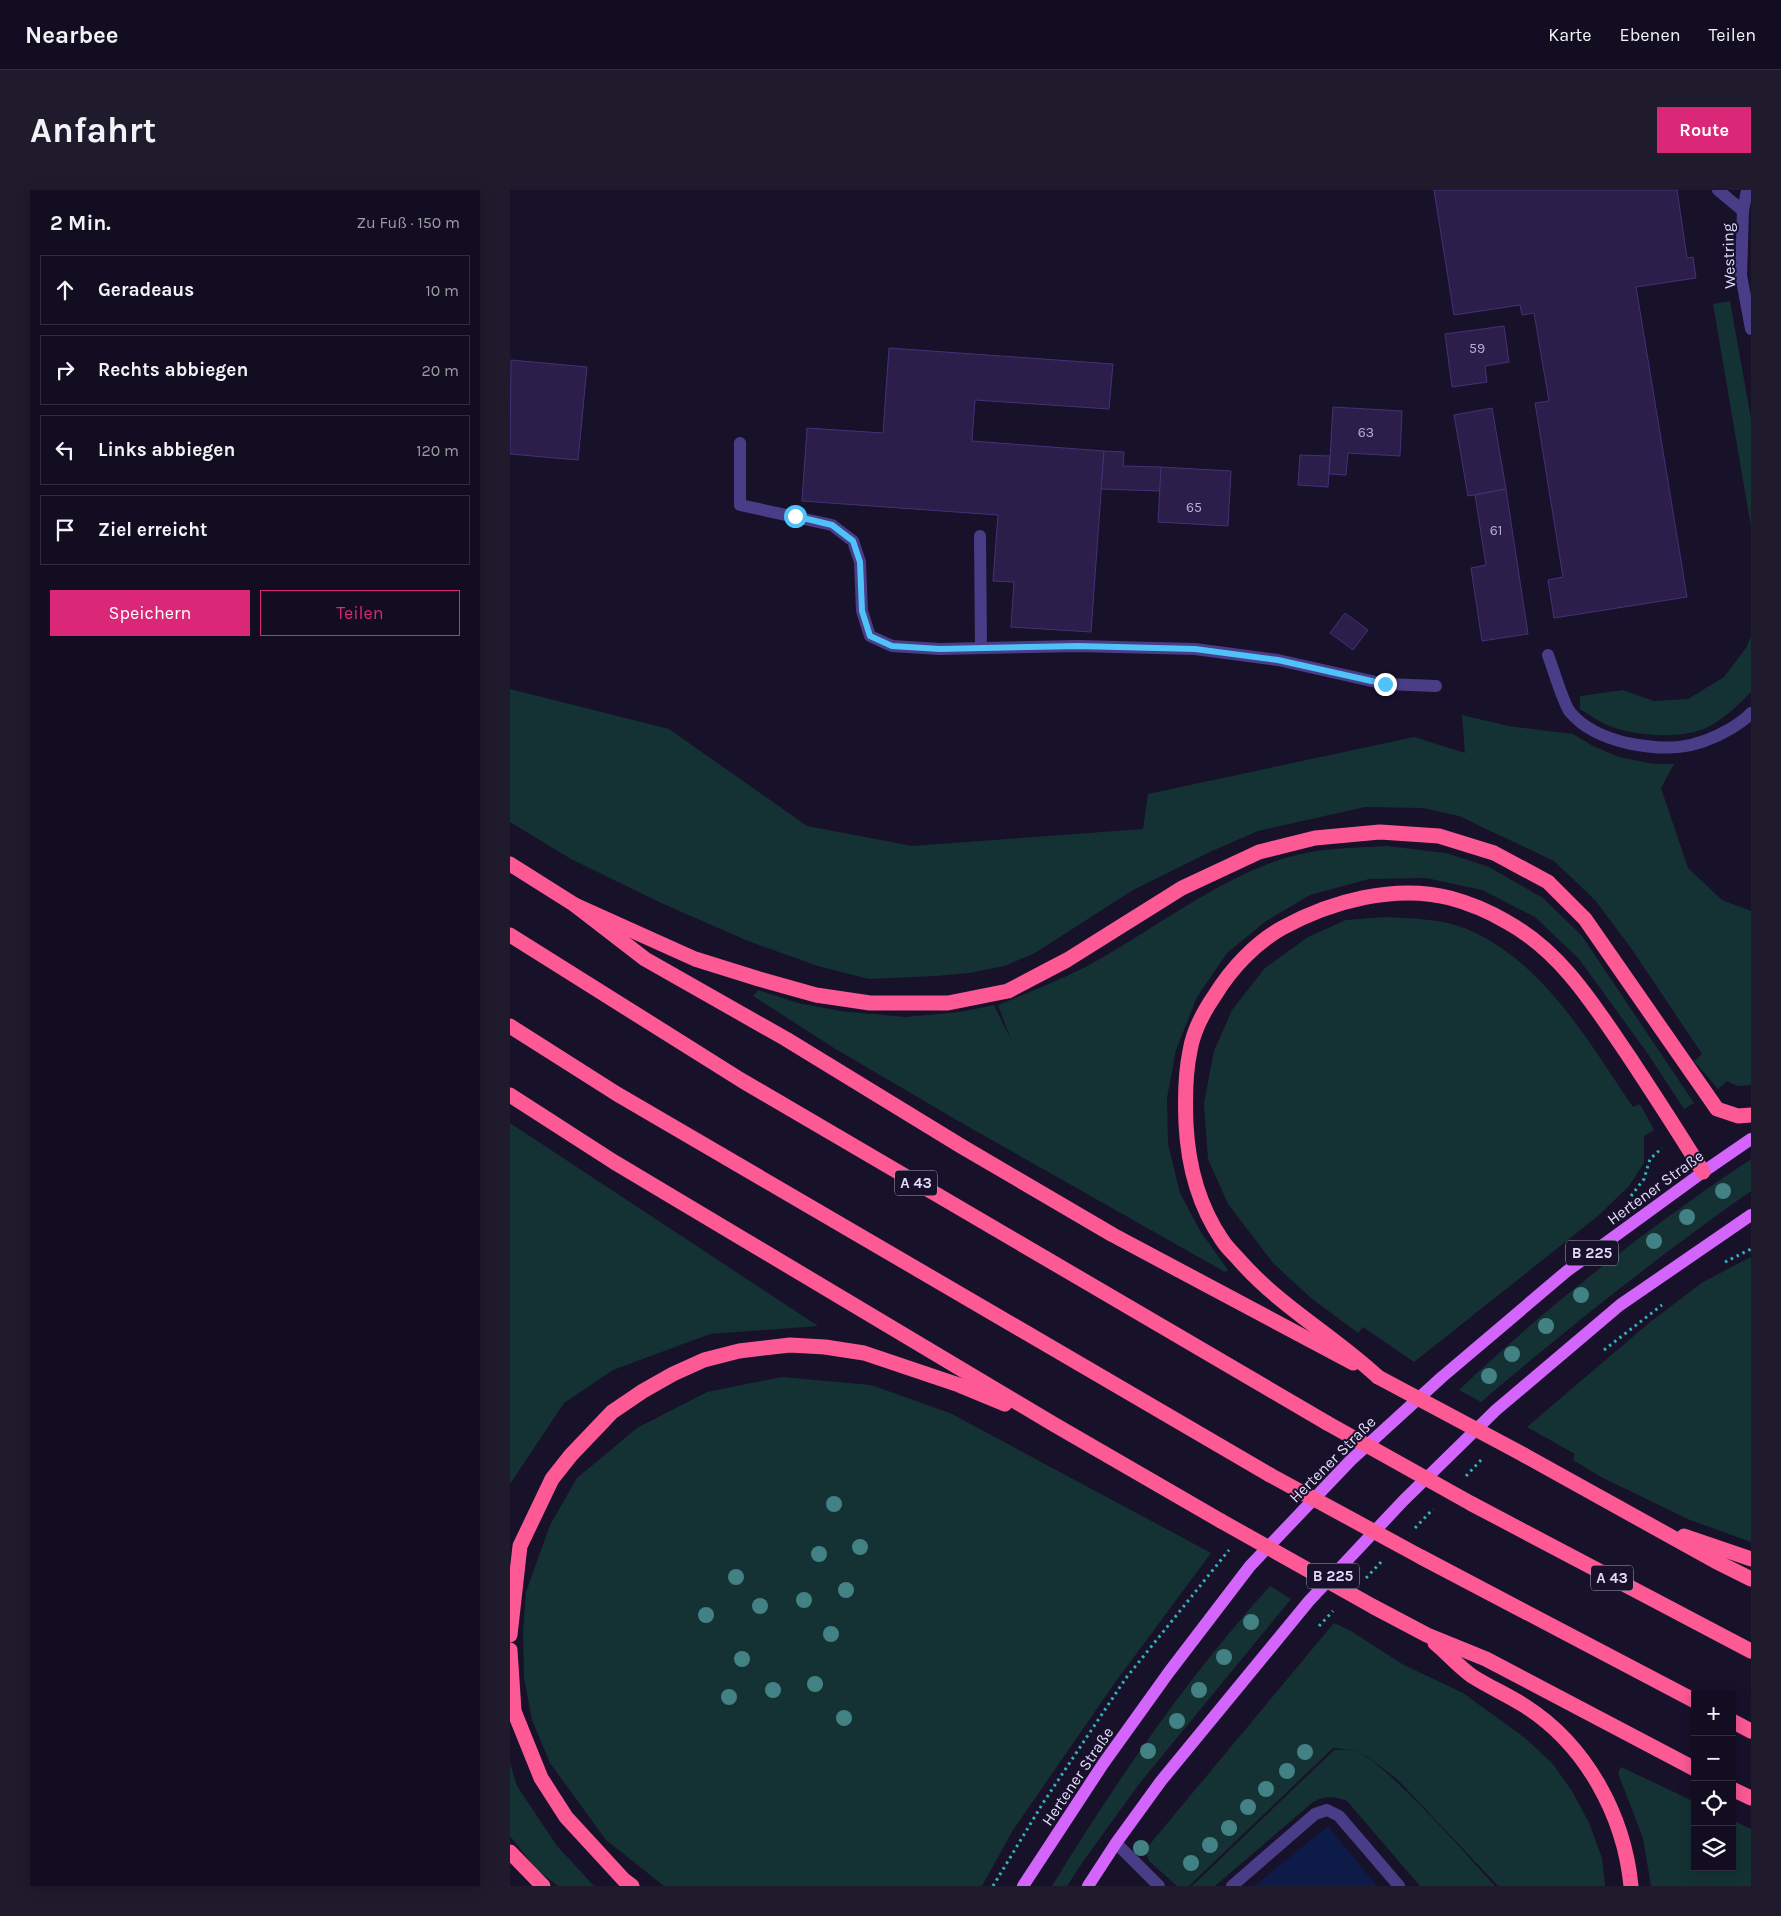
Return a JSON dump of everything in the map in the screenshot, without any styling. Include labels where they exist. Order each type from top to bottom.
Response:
[{"type":"highway","points":[[576,905],[695,959],[816,995],[870,1003],[948,1003],[1008,991],[1067,960],[1182,888],[1259,852],[1315,838],[1380,832],[1439,836],[1494,853],[1548,882],[1585,919],[1717,1109],[1738,1116],[1751,1115]]},
{"type":"highway","points":[[510,864],[576,905],[645,960],[786,1039],[961,1146],[1113,1235],[1524,1455],[1714,1561],[1751,1579]]},
{"type":"highway","points":[[1378,1377],[1353,1354],[1284,1304],[1249,1271],[1223,1241],[1204,1208],[1191,1168],[1185,1109],[1190,1050],[1198,1027],[1208,1005],[1237,966],[1280,929],[1308,915],[1338,905],[1365,898],[1394,894],[1450,898],[1480,908],[1507,922],[1550,953],[1589,998],[1703,1172]]},
{"type":"highway","name":"A 43","points":[[510,934],[741,1080],[1327,1424],[1472,1504],[1751,1651]]},
{"type":"highway","points":[[510,1026],[617,1094],[1270,1475],[1691,1699]]},
{"type":"highway","points":[[510,1095],[614,1162],[1055,1425],[1221,1521],[1427,1635],[1486,1659],[1691,1767]]},
{"type":"highway","points":[[510,1634],[520,1546],[552,1479],[571,1455],[612,1412],[673,1374],[704,1360],[739,1351],[790,1345],[825,1347],[864,1353],[959,1385],[1055,1425]]},
{"type":"highway","points":[[1648,1524],[1751,1559]]},
{"type":"highway","points":[[1427,1635],[1471,1675],[1526,1706],[1562,1736],[1589,1767],[1621,1831],[1632,1886]]},
{"type":"highway","points":[[510,1650],[514,1711],[541,1778],[566,1817],[624,1880],[632,1886]]},
{"type":"highway","points":[[1736,1723],[1751,1730]]},
{"type":"highway","points":[[1736,1790],[1751,1798]]},
{"type":"highway","points":[[510,1852],[543,1886]]},
{"type":"main road","name":"Hertener Straße","points":[[1024,1886],[1103,1764],[1174,1665],[1250,1566],[1331,1481],[1442,1377],[1560,1278],[1703,1172],[1751,1139]]},
{"type":"main road","name":"B 225","points":[[1088,1886],[1116,1842],[1161,1781],[1309,1602],[1403,1501],[1496,1410],[1620,1305],[1751,1215]]},
{"type":"street","points":[[1718,190],[1742,211]]},
{"type":"street","name":"Westring","points":[[1747,190],[1742,211],[1741,275],[1751,328]]},
{"type":"street","name":"Westring","points":[[1742,211],[1751,198]]},
{"type":"street","points":[[740,443],[740,505],[832,525],[853,541],[860,562],[862,611],[870,636],[892,646],[940,649],[1078,646],[1195,649],[1278,660],[1385,684],[1436,686]]},
{"type":"street","points":[[980,536],[981,648]]},
{"type":"street","points":[[1548,655],[1570,711],[1590,730],[1615,740],[1650,748],[1673,749],[1688,747],[1714,738],[1745,719],[1751,713]]},
{"type":"street","points":[[1234,1885],[1315,1814],[1327,1810],[1339,1816],[1399,1886]]},
{"type":"street","points":[[1116,1842],[1159,1886]]},
{"type":"green space","points":[[1730,301],[1751,419],[1751,527],[1713,304]]},
{"type":"green space","points":[[1751,636],[1751,692],[1724,717],[1706,728],[1695,732],[1669,735],[1626,731],[1600,721],[1580,709],[1580,696],[1623,690],[1654,701],[1688,699],[1724,677],[1746,648]]},
{"type":"green space","points":[[510,689],[669,729],[807,826],[912,846],[1143,829],[1148,794],[1414,737],[1465,753],[1462,715],[1508,726],[1573,734],[1593,746],[1619,757],[1654,764],[1674,764],[1661,788],[1688,868],[1722,900],[1751,911],[1751,1085],[1737,1086],[1727,1081],[1718,1089],[1694,1061],[1702,1054],[1631,948],[1595,900],[1554,861],[1459,816],[1423,808],[1365,807],[1258,831],[1212,851],[1133,890],[1035,953],[1004,966],[969,973],[869,979],[818,966],[748,941],[659,902],[571,859],[510,822]]},
{"type":"green space","points":[[1387,846],[1446,853],[1489,867],[1543,898],[1582,936],[1694,1103],[1684,1109],[1648,1054],[1579,959],[1535,917],[1482,890],[1426,878],[1369,879],[1310,895],[1266,921],[1227,953],[1197,997],[1176,1050],[1167,1098],[1168,1144],[1180,1193],[1200,1231],[1228,1270],[1225,1272],[960,1122],[834,1048],[753,996],[758,990],[798,1003],[840,1011],[905,1017],[960,1012],[994,1005],[1011,1040],[998,1005],[1086,967],[1189,904],[1236,878],[1285,858],[1310,852]]},
{"type":"green space","points":[[1385,917],[1448,923],[1467,929],[1495,944],[1519,962],[1542,983],[1562,1006],[1581,1030],[1633,1107],[1640,1104],[1654,1130],[1644,1136],[1644,1163],[1629,1186],[1598,1216],[1414,1362],[1363,1327],[1358,1333],[1311,1298],[1274,1264],[1228,1204],[1208,1159],[1204,1103],[1214,1051],[1232,1010],[1265,968],[1308,937],[1346,920]]},
{"type":"green space","points":[[510,1123],[818,1326],[710,1334],[613,1370],[564,1403],[510,1484]]},
{"type":"green space","points":[[1751,1159],[1751,1191],[1681,1241],[1613,1294],[1481,1402],[1459,1390],[1528,1327],[1600,1268],[1675,1212]]},
{"type":"green space","points":[[1751,1257],[1751,1542],[1690,1520],[1603,1478],[1573,1460],[1575,1454],[1527,1427],[1649,1323],[1703,1282]]},
{"type":"green space","points":[[782,1377],[871,1385],[950,1413],[1211,1553],[1114,1684],[1013,1830],[982,1886],[664,1886],[606,1840],[550,1763],[532,1720],[524,1677],[523,1632],[526,1592],[550,1525],[577,1478],[637,1428],[707,1392]]},
{"type":"green space","points":[[1270,1586],[1291,1599],[1139,1784],[1067,1886],[1052,1886],[1102,1807],[1154,1731],[1210,1657]]},
{"type":"green space","points":[[1334,1623],[1351,1631],[1402,1664],[1463,1693],[1525,1738],[1552,1763],[1572,1791],[1589,1823],[1602,1858],[1605,1886],[1498,1886],[1397,1779],[1368,1757],[1354,1750],[1333,1748],[1189,1886],[1177,1886],[1149,1861],[1145,1850]]},
{"type":"green space","points":[[1334,1750],[1353,1750],[1384,1770],[1426,1810],[1495,1886],[1420,1886],[1347,1801],[1330,1797],[1313,1802],[1215,1886],[1192,1886]]},
{"type":"green space","points":[[510,1763],[517,1786],[557,1846],[594,1886],[558,1886],[537,1870],[510,1836]]},
{"type":"green space","points":[[1621,1767],[1691,1800],[1691,1871],[1736,1871],[1736,1822],[1751,1829],[1751,1886],[1651,1886],[1643,1838],[1618,1773]]},
{"type":"water","points":[[1328,1826],[1377,1886],[1254,1886]]},
{"type":"building","points":[[1434,190],[1677,190],[1687,258],[1693,257],[1696,278],[1636,287],[1687,597],[1554,618],[1548,580],[1563,577],[1535,403],[1549,401],[1534,313],[1522,315],[1520,305],[1454,315]]},
{"type":"building","points":[[1504,326],[1509,362],[1485,366],[1487,382],[1452,387],[1445,334]]},
{"type":"building","points":[[889,348],[1113,364],[1109,409],[975,400],[972,441],[1104,451],[1091,632],[1011,627],[1014,582],[993,581],[998,515],[802,501],[807,428],[883,433]]},
{"type":"building","points":[[511,360],[587,367],[578,460],[510,454]]},
{"type":"building","points":[[1333,407],[1402,411],[1400,456],[1348,453],[1346,475],[1329,474]]},
{"type":"building","points":[[1492,408],[1506,489],[1468,496],[1454,415]]},
{"type":"building","points":[[1104,451],[1124,452],[1123,466],[1161,467],[1160,491],[1101,489]]},
{"type":"building","points":[[1300,455],[1330,456],[1328,487],[1298,485]]},
{"type":"building","points":[[1161,467],[1231,471],[1228,526],[1158,522]]},
{"type":"building","points":[[1506,489],[1528,634],[1482,641],[1471,568],[1486,565],[1475,495]]},
{"type":"building","points":[[1345,613],[1368,630],[1353,650],[1330,633]]},
{"type":"route","points":[[795,516],[832,525],[853,541],[860,562],[862,611],[870,636],[892,646],[940,649],[1078,646],[1195,649],[1278,660],[1385,684]]}]
